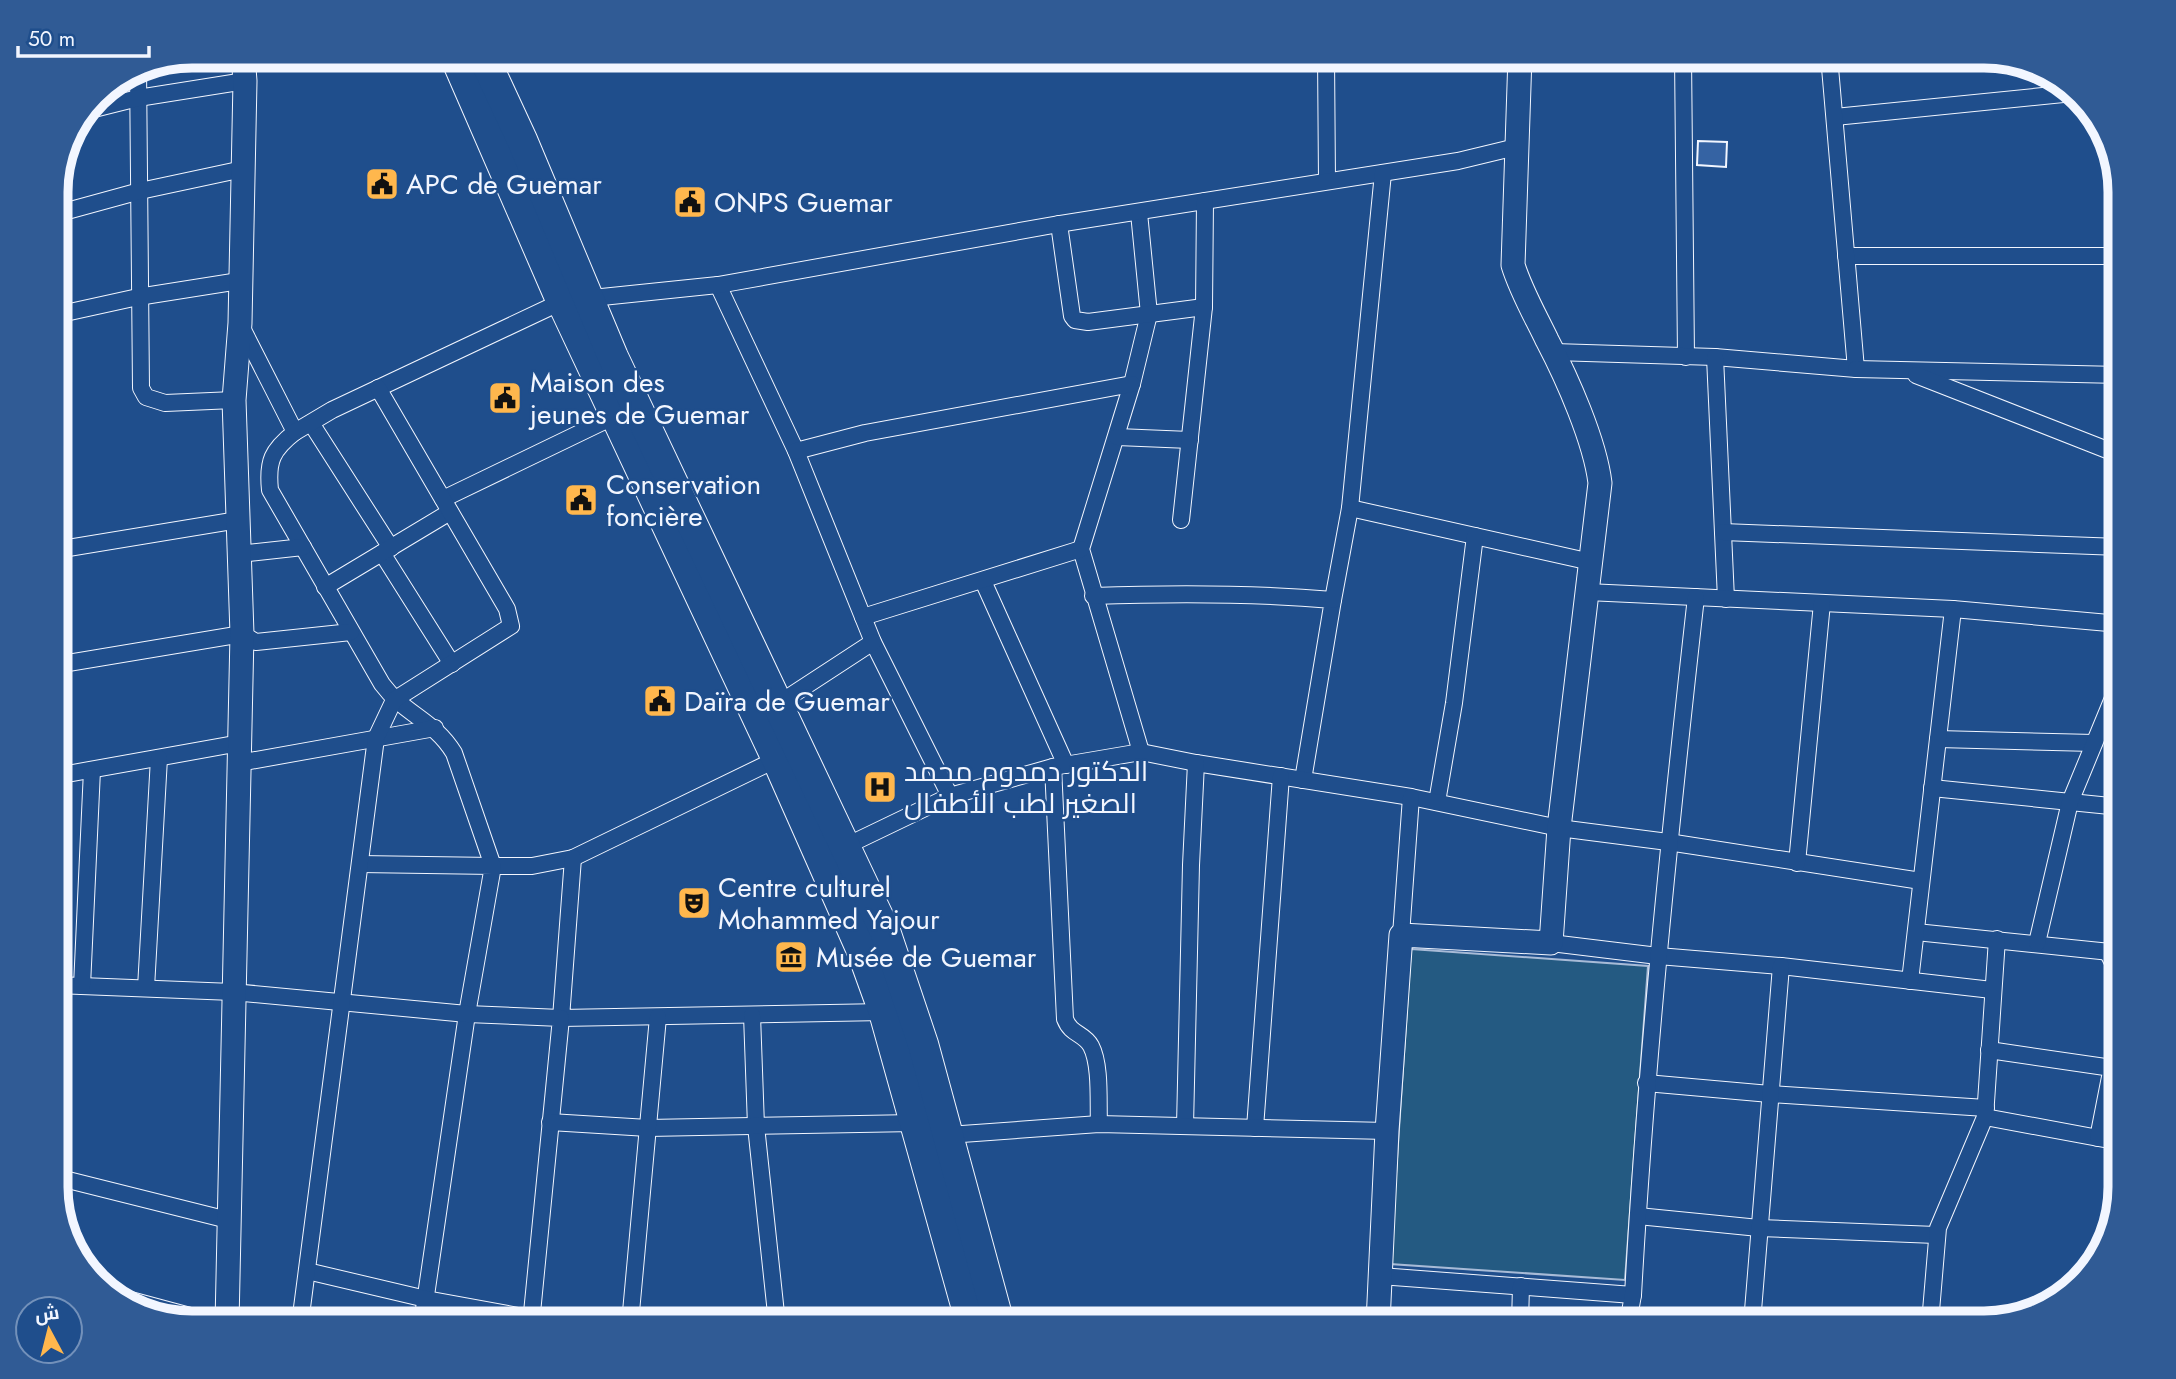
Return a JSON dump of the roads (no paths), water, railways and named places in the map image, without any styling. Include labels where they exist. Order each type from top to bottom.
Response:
[{"type":"highway","points":[[461,69],[575,299],[748,668],[777,760],[862,951],[884,1012],[968,1311]]},
{"type":"highway","points":[[489,69],[522,140],[617,415],[748,668],[778,704],[885,931],[917,1021],[996,1311]]},
{"type":"street","points":[[1326,68],[1327,181]]},
{"type":"street","points":[[1519,68],[1513,265],[1521,287],[1554,352],[1597,463],[1600,483],[1559,828],[1551,943]]},
{"type":"street","points":[[1684,68],[1686,357]]},
{"type":"street","points":[[1830,68],[1856,369]]},
{"type":"street","points":[[227,1311],[242,634],[234,400],[240,323],[244,69]]},
{"type":"street","points":[[138,81],[138,297],[141,388],[146,397],[165,403],[234,400]]},
{"type":"street","points":[[103,107],[245,81]]},
{"type":"street","points":[[1835,117],[2059,94]]},
{"type":"street","points":[[424,1311],[467,1014],[493,866],[454,753],[435,728],[394,699],[351,632],[270,490],[268,471],[275,451],[295,432],[378,388],[575,299],[718,285],[1059,224],[1458,161],[1516,147]]},
{"type":"street","points":[[69,210],[140,191],[243,169]]},
{"type":"street","points":[[1303,780],[1350,508],[1383,173]]},
{"type":"street","points":[[1181,520],[1205,307],[1205,201]]},
{"type":"street","points":[[1139,213],[1149,314],[1117,437],[1081,549],[1141,752]]},
{"type":"street","points":[[1059,224],[1072,316],[1075,320],[1088,322],[1205,307]]},
{"type":"street","points":[[1846,256],[2108,256]]},
{"type":"street","points":[[69,312],[138,297],[239,281]]},
{"type":"street","points":[[718,285],[796,451],[873,642],[950,796]]},
{"type":"street","points":[[240,323],[295,432]]},
{"type":"street","points":[[1554,352],[1715,357],[1856,369],[2108,375]]},
{"type":"street","points":[[1715,357],[1726,599]]},
{"type":"street","points":[[1903,370],[2108,450]]},
{"type":"street","points":[[796,451],[865,433],[1132,384]]},
{"type":"street","points":[[302,1311],[376,738],[394,699],[509,628],[511,622],[507,610],[378,388]]},
{"type":"street","points":[[325,587],[386,550],[446,505],[617,415]]},
{"type":"street","points":[[311,423],[452,664]]},
{"type":"street","points":[[1117,437],[1190,440]]},
{"type":"street","points":[[1350,508],[1591,562]]},
{"type":"street","points":[[69,548],[238,520]]},
{"type":"street","points":[[1723,533],[2108,547]]},
{"type":"street","points":[[1437,802],[1454,703],[1475,536]]},
{"type":"street","points":[[240,554],[303,547]]},
{"type":"street","points":[[863,617],[1081,549]]},
{"type":"street","points":[[983,581],[1060,766],[1065,1019],[1068,1029],[1086,1039],[1092,1047],[1096,1061],[1099,1125]]},
{"type":"street","points":[[1587,592],[1953,609],[2108,623]]},
{"type":"street","points":[[1093,596],[1175,593],[1276,595],[1333,600]]},
{"type":"street","points":[[1630,1311],[1646,1083],[1668,842],[1696,597]]},
{"type":"street","points":[[1797,863],[1822,603]]},
{"type":"street","points":[[1910,981],[1953,609]]},
{"type":"street","points":[[69,664],[242,634],[256,642],[351,632]]},
{"type":"street","points":[[778,704],[873,642]]},
{"type":"street","points":[[2037,943],[2070,802],[2108,710]]},
{"type":"street","points":[[69,774],[159,758],[240,753],[376,738],[435,728]]},
{"type":"street","points":[[1938,739],[2094,743]]},
{"type":"street","points":[[844,847],[950,796],[1060,766],[1141,752],[1412,797],[1559,828],[1921,881]]},
{"type":"street","points":[[146,988],[159,758]]},
{"type":"street","points":[[360,864],[532,866],[573,858],[777,760]]},
{"type":"street","points":[[1185,1126],[1196,763]]},
{"type":"street","points":[[82,986],[92,770]]},
{"type":"street","points":[[1255,1128],[1281,776]]},
{"type":"street","points":[[1932,788],[2108,806]]},
{"type":"street","points":[[1378,1311],[1387,1131],[1412,797]]},
{"type":"street","points":[[532,1311],[561,1018],[573,858]]},
{"type":"street","points":[[1916,932],[2108,951]]},
{"type":"street","points":[[1401,935],[1551,943],[1992,990]]},
{"type":"street","points":[[1931,1311],[1936,1236],[1986,1112],[1997,939]]},
{"type":"street","points":[[1753,1311],[1780,966]]},
{"type":"street","points":[[69,986],[233,992],[467,1014],[561,1018],[884,1012]]},
{"type":"street","points":[[752,1015],[756,1126],[776,1311]]},
{"type":"street","points":[[631,1311],[659,1017]]},
{"type":"street","points":[[1989,1050],[2108,1067]]},
{"type":"street","points":[[1646,1083],[1986,1112],[2108,1140]]},
{"type":"street","points":[[2098,1138],[2108,1088]]},
{"type":"street","points":[[550,1122],[648,1128],[915,1123]]},
{"type":"street","points":[[948,1135],[1099,1125],[1387,1131]]},
{"type":"street","points":[[69,1180],[228,1220]]},
{"type":"street","points":[[1638,1216],[1759,1228],[1936,1236]]},
{"type":"street","points":[[307,1270],[486,1311]]},
{"type":"street","points":[[1380,1276],[1633,1295]]},
{"type":"street","points":[[1520,1311],[1521,1286]]},
{"type":"place","name":"APC de Guemar","points":[[382,184]]},
{"type":"place","name":"ONPS Guemar","points":[[690,202]]},
{"type":"place","name":"Maison des jeunes de Guemar","points":[[505,398]]},
{"type":"place","name":"Conservation foncière","points":[[581,500]]},
{"type":"place","name":"Daïra de Guemar","points":[[660,701]]},
{"type":"place","name":"الدكتور دمدوم محمد الصغير لطب الأطفال","points":[[880,787]]},
{"type":"place","name":"Centre culturel Mohammed Yajour","points":[[694,903]]},
{"type":"place","name":"Musée de Guemar","points":[[791,957]]}]
